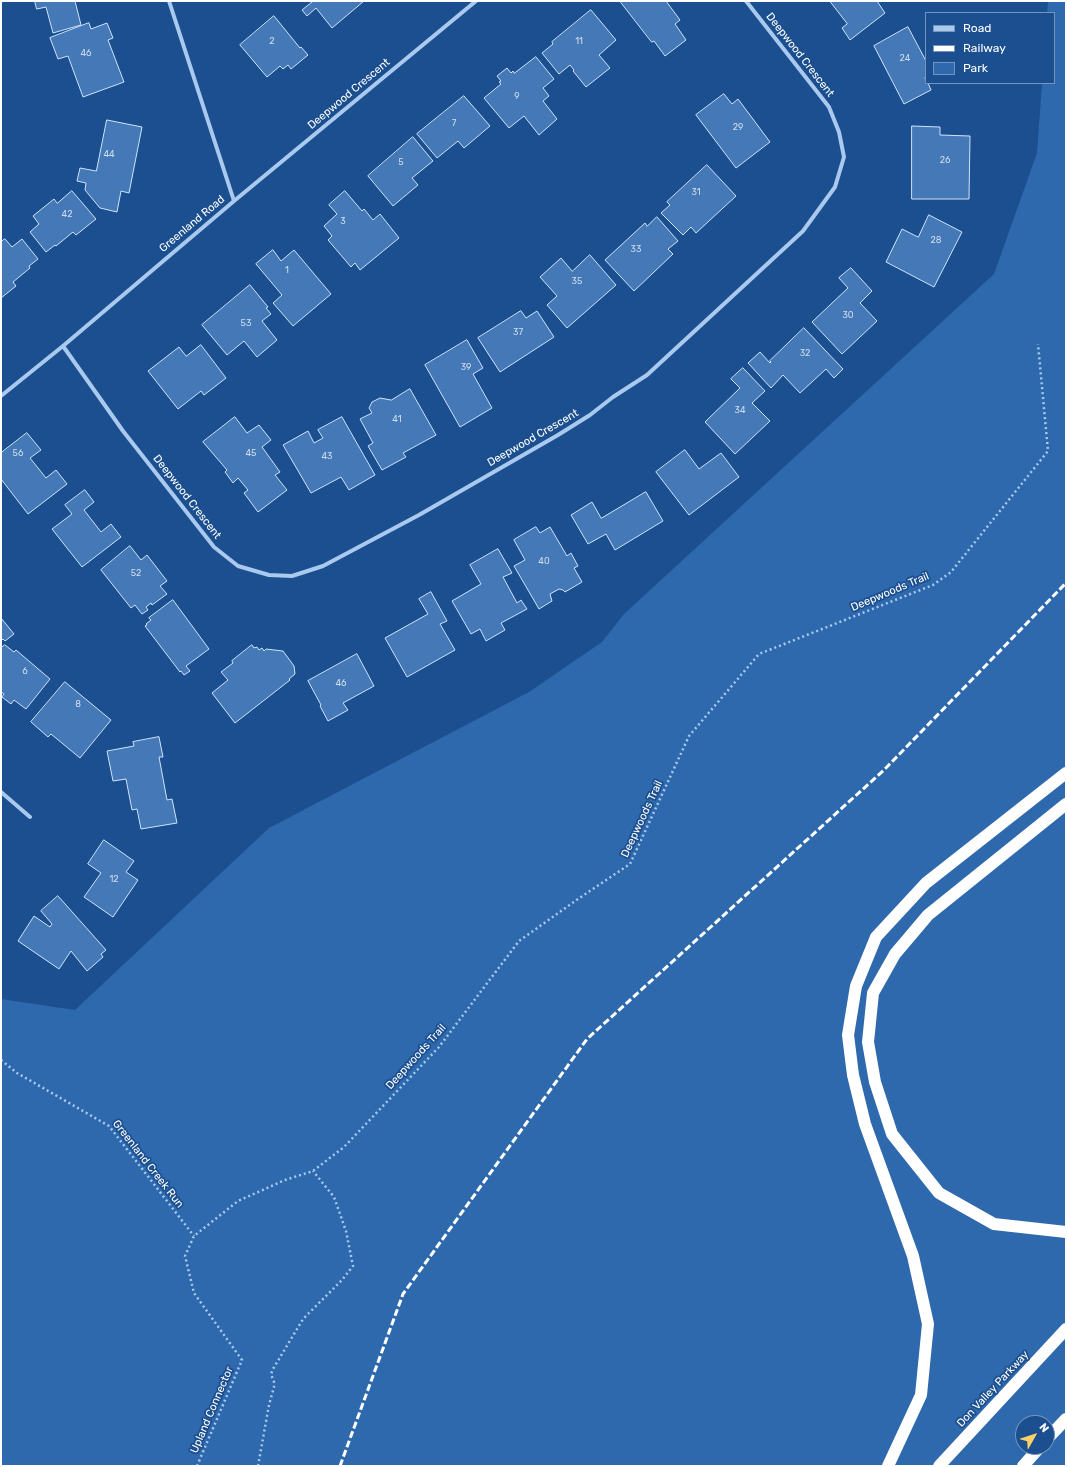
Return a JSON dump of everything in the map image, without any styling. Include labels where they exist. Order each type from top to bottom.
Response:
[{"type":"highway","points":[[888,1466],[921,1395],[928,1324],[913,1256],[865,1124],[853,1076],[848,1035],[856,986],[876,937],[926,883],[1066,773]]},
{"type":"highway","points":[[1066,804],[928,915],[904,943],[895,954],[872,993],[868,1042],[875,1082],[892,1134],[939,1193],[994,1224],[1066,1232]]},
{"type":"highway","name":"Don Valley Parkway","points":[[939,1466],[1066,1330]]},
{"type":"highway","points":[[1055,1431],[1066,1419]]},
{"type":"highway","points":[[1023,1466],[1033,1455]]},
{"type":"street","name":"Greenland Road","points":[[1,396],[63,346],[234,201],[169,1]]},
{"type":"street","name":"Deepwood Crescent","points":[[234,201],[476,1]]},
{"type":"street","name":"Deepwood Crescent","points":[[63,346],[123,431],[214,547],[238,566],[269,575],[292,576],[323,566],[419,515],[552,439],[590,415],[613,397],[647,375],[803,231],[822,207],[835,187],[844,157],[839,132],[829,107],[746,1]]},
{"type":"street","points":[[1,792],[30,817]]},
{"type":"path","name":"Deepwoods Trail","points":[[242,1360],[194,1293],[185,1256],[194,1236],[238,1201],[285,1180],[313,1172],[344,1147],[439,1047],[518,941],[630,864],[689,736],[759,654],[933,585],[951,572],[1048,451],[1038,344]]},
{"type":"path","name":"Greenland Creek Run","points":[[1,1060],[17,1073],[109,1126],[194,1236]]},
{"type":"path","points":[[258,1466],[269,1405],[274,1387],[271,1374],[273,1369],[303,1319],[342,1280],[353,1266],[346,1231],[334,1197],[313,1172]]},
{"type":"path","name":"Upland Connector","points":[[197,1466],[242,1360]]},
{"type":"green space","points":[[1048,1],[1066,1],[1066,1466],[1,1466],[1,999],[75,1010],[269,828],[529,692],[602,642],[624,614],[994,274],[1037,153],[1042,84],[1055,84],[1055,12],[1047,12]]},
{"type":"building","points":[[35,1],[75,1],[81,25],[53,33],[46,7],[37,9]]},
{"type":"building","points":[[311,1],[364,1],[332,28],[316,8],[307,16],[302,10],[312,2]]},
{"type":"building","points":[[620,1],[666,1],[680,20],[675,24],[686,40],[665,56]]},
{"type":"building","points":[[830,1],[877,1],[885,13],[850,40],[842,28],[847,24]]},
{"type":"building","points":[[591,10],[616,40],[599,55],[610,68],[586,87],[570,65],[559,74],[542,53],[553,44],[552,42]]},
{"type":"building","points":[[274,16],[300,48],[301,47],[308,55],[291,69],[288,65],[283,69],[280,66],[267,77],[240,45]]},
{"type":"building","points":[[89,23],[91,29],[107,23],[113,38],[108,40],[124,82],[83,97],[68,56],[58,59],[50,38]]},
{"type":"building","points":[[908,27],[925,59],[925,84],[928,84],[931,90],[904,104],[874,46]]},
{"type":"building","points":[[536,57],[554,79],[543,88],[549,96],[543,101],[557,119],[539,135],[524,116],[509,128],[484,98],[501,84],[499,82],[501,81],[497,76],[507,68],[511,73],[513,71],[514,73]]},
{"type":"building","points":[[724,94],[732,104],[738,99],[770,142],[736,168],[696,115]]},
{"type":"building","points":[[464,96],[490,126],[464,148],[458,141],[437,158],[417,134]]},
{"type":"building","points":[[107,120],[142,127],[129,193],[121,191],[117,212],[100,208],[85,190],[86,183],[77,181],[80,168],[96,171]]},
{"type":"building","points":[[912,126],[940,127],[940,135],[970,136],[969,199],[912,199]]},
{"type":"building","points":[[413,137],[433,161],[412,178],[418,185],[393,206],[368,176]]},
{"type":"building","points":[[707,165],[736,196],[696,233],[691,227],[683,235],[661,213],[670,205],[667,202]]},
{"type":"building","points":[[72,191],[96,219],[76,235],[73,232],[46,252],[30,232],[39,224],[33,216],[54,199],[57,203]]},
{"type":"building","points":[[345,191],[362,211],[364,209],[373,220],[380,214],[399,238],[360,270],[355,263],[351,267],[328,240],[332,236],[324,226],[337,214],[329,205]]},
{"type":"building","points":[[929,215],[962,232],[934,287],[886,262],[902,229],[918,237]]},
{"type":"building","points":[[657,217],[678,241],[668,249],[673,254],[634,291],[605,260],[645,223],[647,226]]},
{"type":"building","points":[[5,239],[12,247],[22,239],[38,259],[29,266],[30,268],[13,282],[16,286],[1,298],[1,242]]},
{"type":"building","points":[[273,250],[281,261],[294,250],[331,294],[293,326],[273,303],[282,295],[256,264]]},
{"type":"building","points":[[590,255],[616,285],[567,328],[547,305],[557,296],[540,277],[561,258],[572,271]]},
{"type":"building","points":[[851,268],[872,291],[860,303],[877,321],[842,354],[812,322],[848,288],[839,278]]},
{"type":"building","points":[[250,285],[268,307],[266,308],[271,314],[262,321],[277,340],[257,357],[244,341],[227,355],[202,325]]},
{"type":"building","points":[[521,311],[526,318],[537,311],[554,337],[500,372],[478,338]]},
{"type":"building","points":[[804,328],[843,369],[834,378],[826,369],[800,393],[783,375],[771,388],[748,363],[760,352],[770,363],[770,361]]},
{"type":"building","points":[[467,340],[483,368],[473,374],[492,408],[460,427],[425,365]]},
{"type":"building","points":[[201,345],[226,378],[204,395],[201,391],[178,409],[148,371],[179,347],[186,356]]},
{"type":"building","points":[[743,368],[765,391],[752,403],[770,421],[735,454],[705,422],[740,388],[731,379]]},
{"type":"building","points":[[410,389],[436,435],[403,453],[406,457],[382,470],[368,446],[373,443],[360,419],[372,413],[369,408],[372,402],[380,398],[391,400]]},
{"type":"building","points":[[235,417],[247,433],[259,425],[271,440],[262,447],[280,472],[275,475],[287,490],[258,512],[244,493],[248,490],[238,478],[233,483],[225,472],[227,470],[203,442]]},
{"type":"building","points":[[342,417],[375,475],[349,490],[341,477],[311,493],[283,445],[308,431],[314,443],[323,438],[318,430]]},
{"type":"building","points":[[27,433],[41,450],[30,458],[46,478],[56,470],[67,484],[28,514],[1,479],[1,453]]},
{"type":"building","points":[[685,450],[699,469],[721,453],[739,477],[689,515],[656,472]]},
{"type":"building","points":[[85,490],[94,502],[84,510],[101,532],[111,524],[121,537],[82,567],[52,529],[72,514],[65,505]]},
{"type":"building","points":[[646,492],[663,521],[615,550],[606,534],[588,544],[571,515],[592,502],[601,518]]},
{"type":"building","points":[[536,527],[540,533],[550,527],[567,556],[571,553],[578,566],[574,568],[582,582],[565,592],[559,589],[550,594],[552,601],[539,609],[514,566],[525,560],[514,540]]},
{"type":"building","points":[[130,546],[141,560],[147,555],[167,581],[160,586],[167,594],[152,605],[151,603],[146,607],[148,610],[142,614],[135,605],[131,608],[101,570]]},
{"type":"building","points":[[498,549],[512,573],[503,577],[517,603],[521,600],[527,609],[501,623],[505,630],[486,641],[480,629],[471,634],[452,601],[481,584],[470,565]]},
{"type":"building","points":[[431,592],[447,621],[440,624],[455,650],[407,677],[385,638],[428,614],[419,599]]},
{"type":"building","points":[[173,600],[209,649],[186,666],[190,671],[184,675],[181,671],[180,672],[145,626],[151,620],[149,618]]},
{"type":"building","points":[[1,618],[14,634],[5,641],[3,639],[1,641]]},
{"type":"building","points":[[5,645],[14,652],[16,650],[50,679],[26,709],[14,700],[11,704],[2,697],[4,694],[1,692],[1,648]]},
{"type":"building","points":[[252,645],[254,648],[257,647],[259,650],[262,648],[264,651],[266,649],[283,651],[294,666],[295,674],[289,679],[290,680],[235,723],[212,693],[228,680],[221,672]]},
{"type":"building","points":[[357,654],[374,686],[343,703],[348,710],[328,721],[308,681]]},
{"type":"building","points":[[65,682],[111,720],[80,758],[51,734],[48,737],[31,722]]},
{"type":"building","points":[[159,737],[163,757],[159,757],[167,800],[172,799],[177,823],[141,829],[137,809],[132,810],[126,779],[113,781],[107,751],[134,746],[133,742]]},
{"type":"building","points":[[104,840],[134,861],[126,872],[138,880],[113,917],[84,897],[101,873],[88,864]]},
{"type":"building","points":[[58,896],[106,950],[101,954],[103,957],[87,971],[71,951],[59,969],[18,941],[34,916],[50,927],[52,924],[41,911]]},
{"type":"railway","points":[[340,1466],[403,1294],[587,1039],[884,770],[1066,583]]}]
